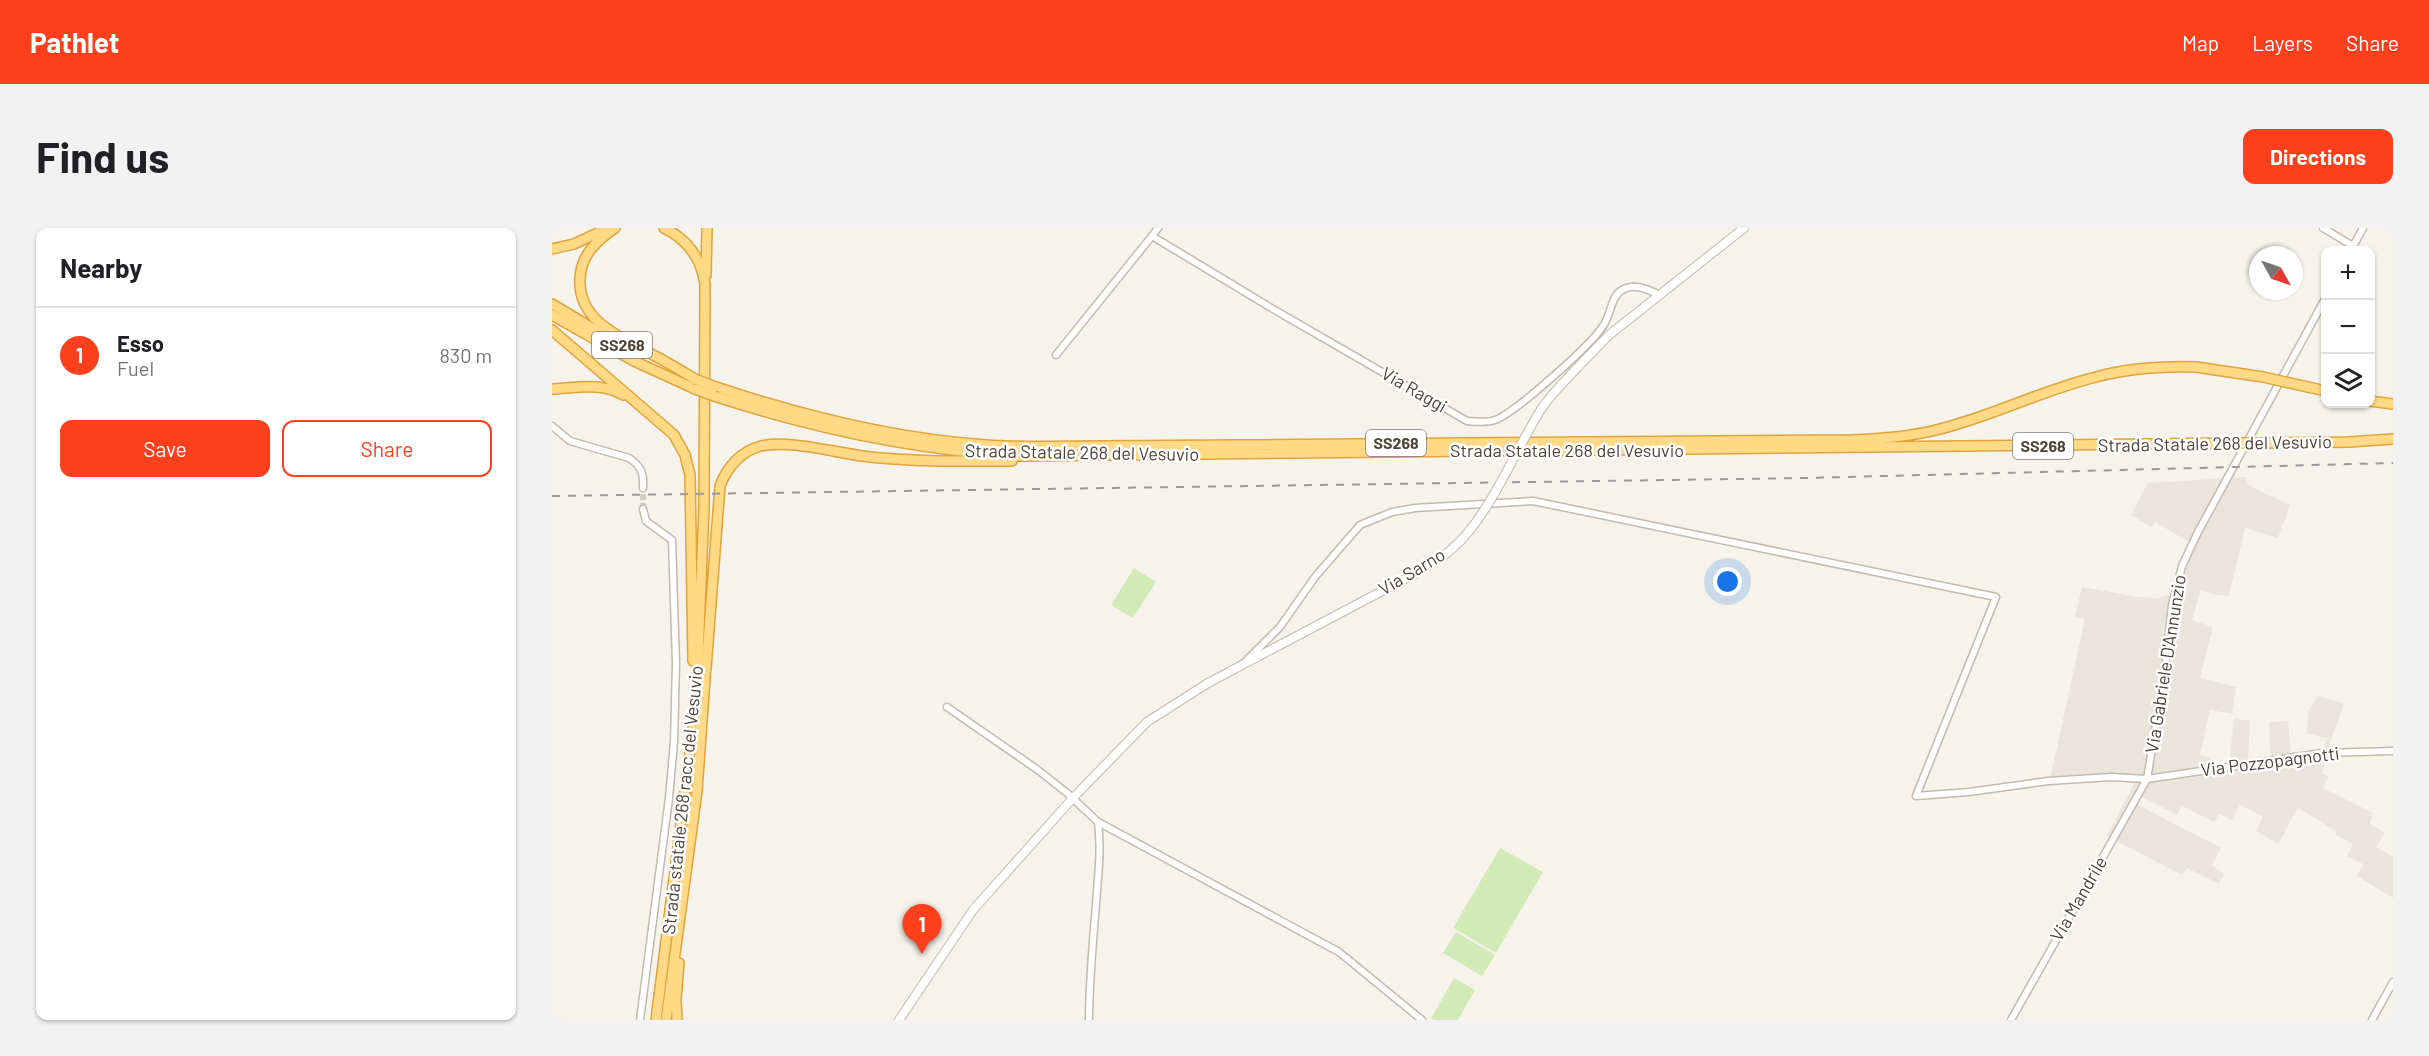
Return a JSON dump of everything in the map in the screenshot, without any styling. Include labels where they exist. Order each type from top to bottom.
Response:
[{"type":"highway","points":[[552,249],[574,244],[614,228]]},
{"type":"highway","points":[[614,228],[595,243],[583,262],[580,284],[584,303],[595,319],[610,332],[695,384]]},
{"type":"highway","name":"Strada statale 268 racc del Vesuvio","points":[[656,1020],[697,693],[705,507],[705,284],[701,267],[690,248],[673,232],[664,228]]},
{"type":"highway","points":[[705,284],[707,228]]},
{"type":"highway","name":"Strada Statale 268 del Vesuvio","points":[[552,304],[695,384]]},
{"type":"highway","name":"Strada Statale 268 del Vesuvio","points":[[552,315],[624,356],[800,422],[928,447],[986,454],[1101,456],[2349,442],[2393,439]]},
{"type":"highway","points":[[552,330],[674,435],[685,454],[690,475],[693,663],[690,757]]},
{"type":"highway","name":"Strada Statale 268 del Vesuvio","points":[[717,392],[818,417],[930,438],[986,445],[1101,446],[1850,440],[1892,437],[1938,430],[2067,386],[2117,372],[2165,366],[2241,372],[2321,390]]},
{"type":"highway","points":[[552,389],[606,388],[640,406]]},
{"type":"highway","points":[[2375,402],[2393,404]]},
{"type":"highway","points":[[706,669],[720,486],[730,466],[747,451],[758,446],[777,444],[903,460],[1052,461],[1101,456]]},
{"type":"highway","name":"Strada statale 268 racc del Vesuvio","points":[[666,1020],[697,792],[706,669],[705,507]]},
{"type":"highway","points":[[677,1020],[681,909]]},
{"type":"street","points":[[1056,355],[1158,228]]},
{"type":"street","name":"Via Sarno","points":[[899,1020],[973,910],[1072,799],[1147,722],[1208,683],[1423,569],[1454,548],[1491,497],[1553,393],[1609,334],[1744,228]]},
{"type":"street","points":[[2323,228],[2349,246]]},
{"type":"street","points":[[2353,246],[2363,228]]},
{"type":"street","name":"Via Raggi","points":[[1152,236],[1411,389],[1467,421],[1475,422],[1496,420],[1558,372],[1603,327],[1610,315],[1616,296],[1622,290],[1630,286],[1658,294]]},
{"type":"street","name":"Via Gabriele D'Annunzio","points":[[2147,779],[2166,670],[2172,605],[2182,566],[2198,532],[2323,300]]},
{"type":"street","points":[[552,426],[570,441],[629,458],[642,471],[643,488]]},
{"type":"street","name":"Via Pozzopagnotti","points":[[1240,667],[1280,627],[1315,577],[1360,525],[1392,512],[1533,501],[1996,597],[1916,796],[1970,792],[2048,781],[2111,777],[2147,779],[2322,753],[2393,751]]},
{"type":"street","points":[[640,1020],[669,798],[674,742],[676,664],[672,540],[646,521],[643,509]]},
{"type":"street","points":[[947,707],[1038,770],[1098,822],[1339,952],[1422,1020]]},
{"type":"street","name":"Via Mandrile","points":[[2011,1020],[2147,779]]},
{"type":"street","points":[[1089,1020],[1089,988],[1099,865],[1098,822]]},
{"type":"street","points":[[2372,1020],[2393,982]]},
{"type":"shaded area","points":[[2246,477],[2248,484],[2252,487],[2290,505],[2278,538],[2245,528],[2229,596],[2201,590],[2192,620],[2213,627],[2200,678],[2236,687],[2232,714],[2210,710],[2200,755],[2209,757],[2211,766],[2229,765],[2234,718],[2250,721],[2248,761],[2270,757],[2269,722],[2288,721],[2291,753],[2322,750],[2328,738],[2307,734],[2308,712],[2318,696],[2344,703],[2328,749],[2337,750],[2338,755],[2325,757],[2322,774],[2329,777],[2323,788],[2373,813],[2370,824],[2385,833],[2376,847],[2393,857],[2393,898],[2357,876],[2363,864],[2347,856],[2353,844],[2298,808],[2278,844],[2256,831],[2263,817],[2240,805],[2232,820],[2219,814],[2214,822],[2182,806],[2177,815],[2142,797],[2138,805],[2221,848],[2212,865],[2224,874],[2219,884],[2187,868],[2182,875],[2107,836],[2136,781],[2110,780],[2049,784],[2085,619],[2075,616],[2082,587],[2139,597],[2160,598],[2170,594],[2189,542],[2155,522],[2152,527],[2131,515],[2148,483]]},
{"type":"green space","points":[[1134,568],[1156,582],[1133,618],[1111,605]]},
{"type":"green space","points":[[1500,848],[1543,872],[1496,953],[1453,928]]},
{"type":"green space","points":[[1456,932],[1495,955],[1482,976],[1443,953]]},
{"type":"green space","points":[[1454,978],[1475,990],[1458,1020],[1434,1020],[1431,1018]]},
{"type":"tunnel","points":[[643,488],[643,509]]},
{"type":"railway","points":[[552,496],[1806,478],[2393,463]]},
{"type":"place","name":"Esso","points":[[922,954]]}]
